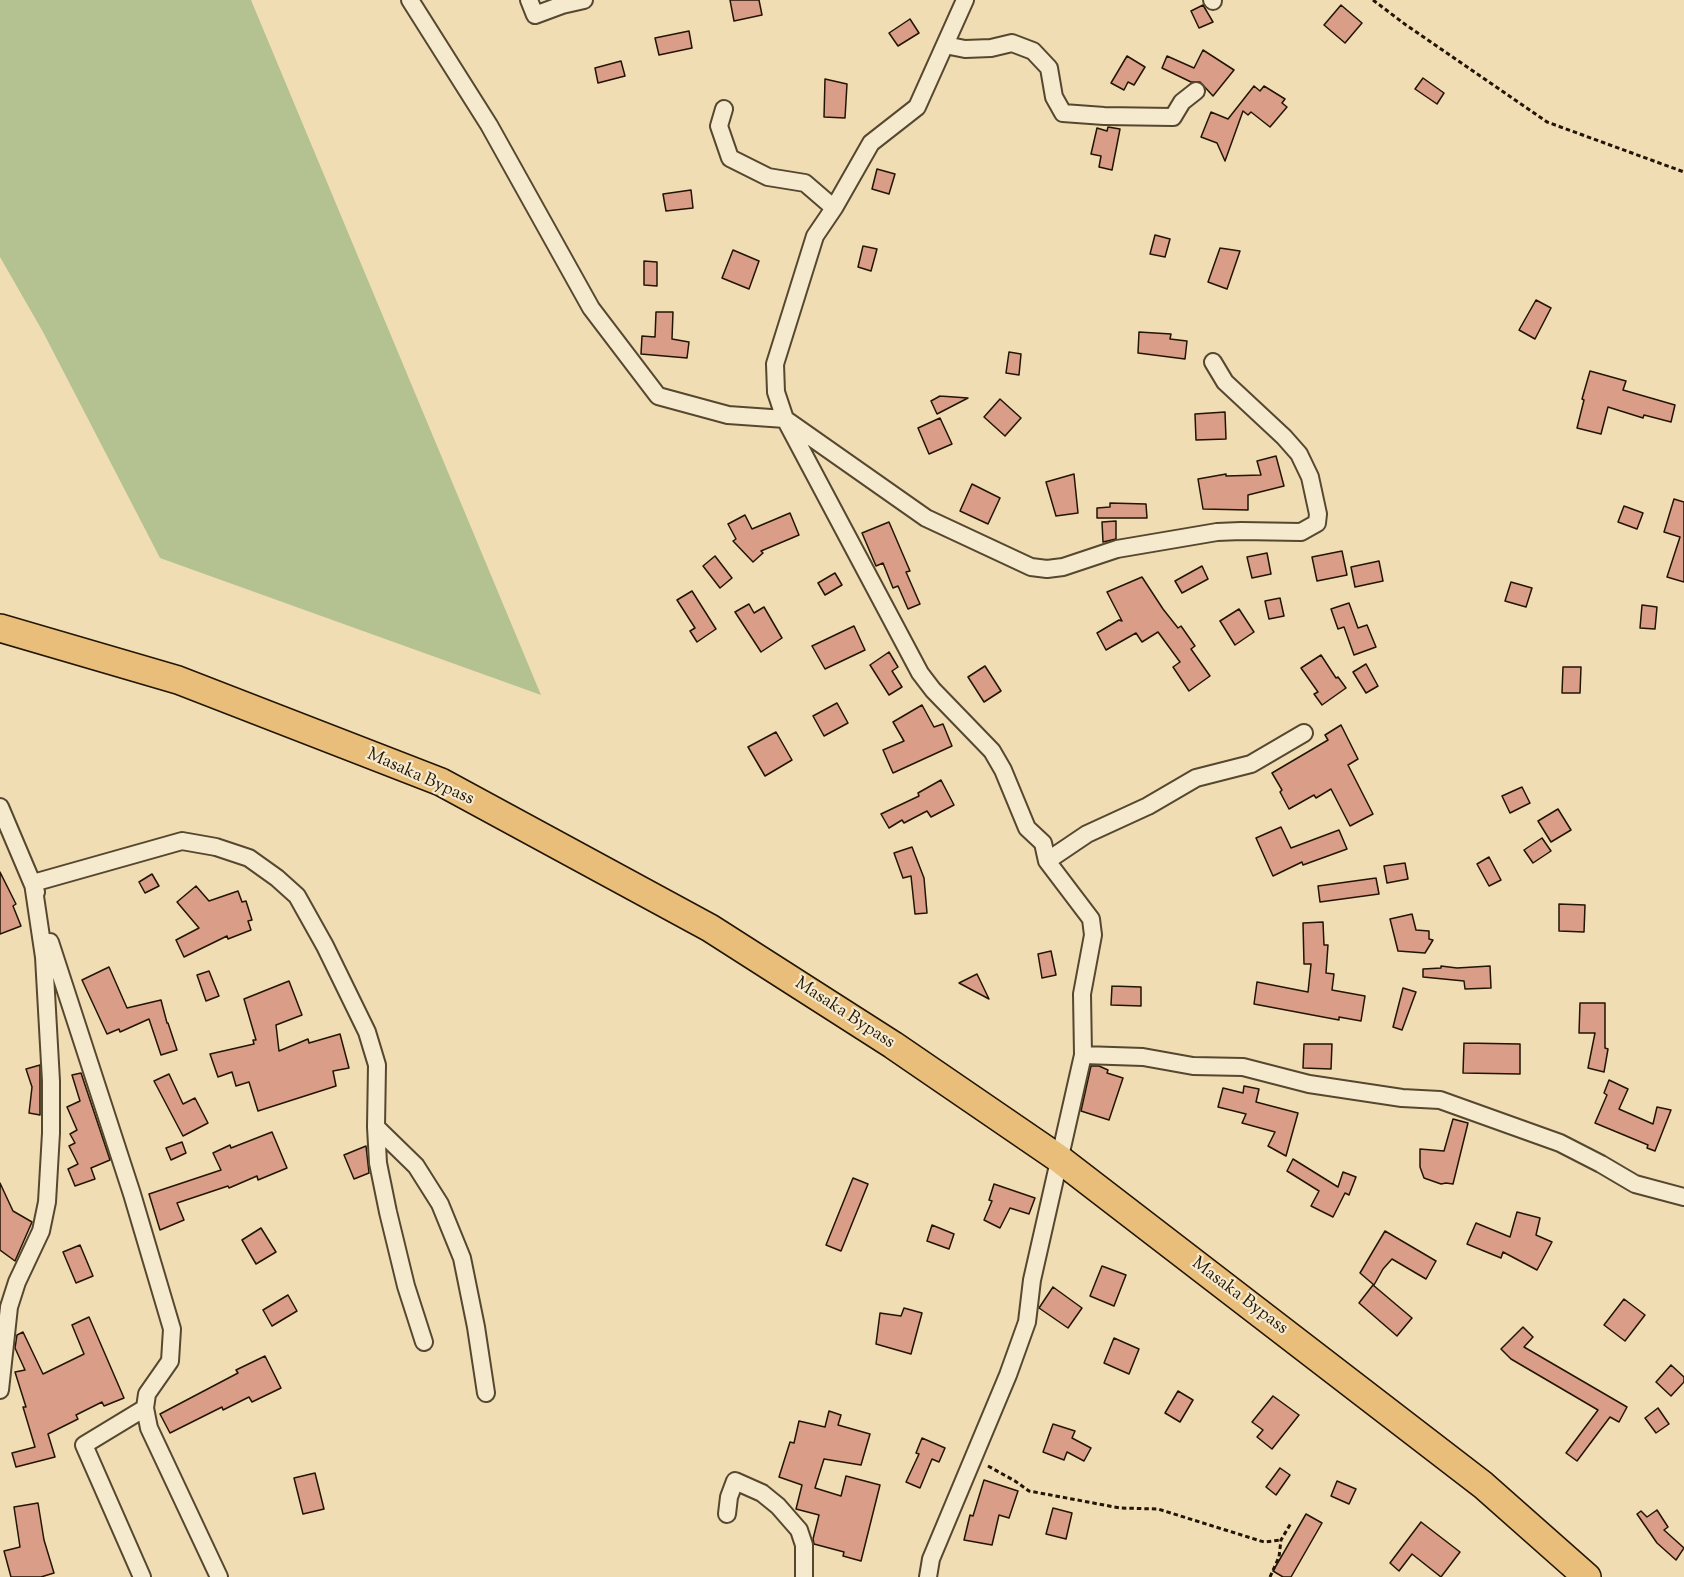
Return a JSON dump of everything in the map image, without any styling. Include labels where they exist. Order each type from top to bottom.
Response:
[{"type":"highway","name":"Masaka Bypass","points":[[0,628],[178,680],[441,782],[710,928],[893,1045],[1058,1158],[1483,1485],[1587,1577]]},
{"type":"street","points":[[410,0],[489,125],[591,308],[658,396],[728,416],[785,419],[926,518],[1031,567],[1047,569],[1063,567],[1117,549],[1217,532],[1301,532],[1317,523],[1318,514],[1310,477],[1299,454],[1225,382],[1213,362]]},
{"type":"street","points":[[529,0],[535,15],[584,0]]},
{"type":"street","points":[[928,1577],[930,1560],[1004,1386],[1028,1322],[1032,1280],[1083,1055],[1082,993],[1093,935],[1091,919],[1047,861],[1043,843],[1028,828],[1003,770],[992,752],[933,690],[920,673],[785,419],[777,392],[776,364],[815,236],[834,208],[871,143],[917,106],[965,0]]},
{"type":"street","points":[[945,45],[965,49],[991,48],[1012,43],[1033,51],[1049,69],[1054,98],[1063,113],[1173,117],[1182,102],[1197,91]]},
{"type":"street","points":[[724,109],[719,126],[730,158],[768,177],[805,183],[834,208]]},
{"type":"street","points":[[1047,861],[1087,834],[1148,806],[1196,778],[1251,764],[1304,733]]},
{"type":"street","points":[[0,807],[33,883],[57,966],[132,1194],[172,1329],[170,1361],[147,1394],[145,1408],[149,1428],[219,1577]]},
{"type":"street","points":[[33,883],[182,841],[216,847],[249,858],[278,878],[297,896],[325,946],[367,1032],[377,1065],[378,1163],[406,1286],[424,1342]]},
{"type":"street","points":[[0,1390],[9,1307],[17,1282],[41,1231],[47,1202],[51,1082],[44,957],[33,883]]},
{"type":"street","points":[[1083,1055],[1143,1057],[1193,1066],[1243,1066],[1309,1084],[1402,1098],[1440,1100],[1560,1143],[1635,1184],[1684,1197]]},
{"type":"street","points":[[376,1127],[416,1166],[444,1215],[462,1257],[486,1394]]},
{"type":"street","points":[[142,1577],[84,1445],[145,1408]]},
{"type":"street","points":[[727,1514],[729,1497],[735,1481],[762,1493],[778,1506],[799,1530],[804,1545],[804,1577]]},
{"type":"path","points":[[1373,0],[1415,32],[1547,122],[1684,172]]},
{"type":"path","points":[[993,1469],[1029,1491],[1120,1508],[1158,1509],[1264,1542],[1281,1540]]},
{"type":"path","points":[[1270,1577],[1279,1557],[1281,1540],[1292,1524]]},
{"type":"green space","points":[[0,0],[251,0],[541,695],[160,558],[43,332],[0,257]]},
{"type":"building","points":[[730,0],[759,0],[762,15],[734,21]]},
{"type":"building","points":[[1203,5],[1213,22],[1199,28],[1191,11]]},
{"type":"building","points":[[1341,5],[1362,23],[1345,43],[1324,25]]},
{"type":"building","points":[[910,19],[919,33],[898,46],[889,33]]},
{"type":"building","points":[[689,31],[692,48],[659,55],[655,38]]},
{"type":"building","points":[[1203,50],[1234,70],[1213,96],[1200,82],[1191,82],[1162,68],[1167,56],[1194,68]]},
{"type":"building","points":[[1127,56],[1145,67],[1134,85],[1128,82],[1124,90],[1111,83]]},
{"type":"building","points":[[621,61],[625,76],[598,83],[595,68]]},
{"type":"building","points":[[1423,78],[1444,93],[1437,104],[1415,89]]},
{"type":"building","points":[[825,79],[847,84],[845,118],[824,117]]},
{"type":"building","points":[[1254,86],[1260,91],[1264,86],[1285,99],[1282,103],[1287,107],[1270,127],[1251,112],[1248,115],[1243,111],[1225,161],[1217,143],[1201,137],[1211,112],[1228,119]]},
{"type":"building","points":[[1108,127],[1120,129],[1112,170],[1099,167],[1101,156],[1091,154],[1097,128],[1107,131]]},
{"type":"building","points":[[877,169],[895,174],[889,194],[872,189]]},
{"type":"building","points":[[691,190],[693,208],[666,211],[663,194]]},
{"type":"building","points":[[1155,235],[1170,239],[1165,257],[1150,254]]},
{"type":"building","points":[[863,246],[877,249],[871,271],[858,267]]},
{"type":"building","points":[[1220,248],[1240,251],[1227,289],[1208,282]]},
{"type":"building","points":[[733,250],[759,261],[749,289],[722,278]]},
{"type":"building","points":[[644,261],[657,262],[657,286],[644,285]]},
{"type":"building","points":[[1536,300],[1551,308],[1535,339],[1519,330]]},
{"type":"building","points":[[656,312],[673,312],[672,339],[689,342],[687,358],[641,354],[642,336],[655,337]]},
{"type":"building","points":[[1139,332],[1171,334],[1170,339],[1187,341],[1185,359],[1138,353]]},
{"type":"building","points":[[1009,352],[1021,354],[1019,375],[1006,373]]},
{"type":"building","points":[[1590,371],[1626,381],[1623,390],[1675,405],[1671,422],[1644,415],[1643,418],[1608,407],[1601,434],[1577,428]]},
{"type":"building","points":[[940,396],[968,398],[937,414],[931,401]]},
{"type":"building","points":[[1000,399],[1021,418],[1005,436],[984,417]]},
{"type":"building","points":[[1225,412],[1226,439],[1196,440],[1195,414]]},
{"type":"building","points":[[940,418],[952,444],[929,454],[918,428]]},
{"type":"building","points":[[1276,456],[1284,486],[1248,495],[1248,510],[1203,509],[1198,479],[1226,474],[1226,476],[1261,475],[1257,461]]},
{"type":"building","points":[[1074,474],[1078,513],[1056,516],[1046,482]]},
{"type":"building","points":[[972,484],[1000,498],[988,524],[960,511]]},
{"type":"building","points":[[1674,499],[1684,502],[1684,582],[1667,577],[1680,537],[1664,532]]},
{"type":"building","points":[[1110,503],[1146,504],[1147,518],[1097,518],[1097,508],[1110,507]]},
{"type":"building","points":[[1624,506],[1643,513],[1637,529],[1618,522]]},
{"type":"building","points":[[790,513],[799,535],[761,551],[763,553],[753,562],[733,541],[736,539],[728,524],[745,515],[752,529]]},
{"type":"building","points":[[1116,521],[1116,539],[1103,542],[1102,522]]},
{"type":"building","points":[[889,522],[910,571],[906,572],[920,604],[908,609],[898,586],[893,588],[883,563],[876,566],[862,533]]},
{"type":"building","points":[[1342,551],[1347,575],[1317,581],[1312,557]]},
{"type":"building","points":[[1267,553],[1271,574],[1252,578],[1247,557]]},
{"type":"building","points":[[715,556],[732,578],[720,588],[703,566]]},
{"type":"building","points":[[1379,561],[1383,581],[1355,587],[1351,567]]},
{"type":"building","points":[[1202,566],[1208,579],[1182,593],[1175,581]]},
{"type":"building","points":[[835,573],[842,585],[825,595],[818,583]]},
{"type":"building","points":[[1142,577],[1163,609],[1178,628],[1181,626],[1195,646],[1191,649],[1210,676],[1189,691],[1173,667],[1180,662],[1158,632],[1142,642],[1136,633],[1106,650],[1097,633],[1119,620],[1122,621],[1107,592]]},
{"type":"building","points":[[1511,582],[1532,588],[1526,607],[1505,601]]},
{"type":"building","points":[[692,591],[716,629],[697,642],[690,631],[695,628],[677,600]]},
{"type":"building","points":[[1280,598],[1284,616],[1269,619],[1265,601]]},
{"type":"building","points":[[1349,603],[1358,628],[1367,625],[1376,647],[1354,655],[1344,627],[1338,629],[1331,609]]},
{"type":"building","points":[[749,604],[754,613],[764,607],[782,638],[761,652],[735,612]]},
{"type":"building","points":[[1642,605],[1657,607],[1655,629],[1640,628]]},
{"type":"building","points":[[1239,609],[1254,632],[1235,645],[1220,621]]},
{"type":"building","points":[[854,626],[865,650],[825,669],[812,646]]},
{"type":"building","points":[[889,652],[898,667],[892,671],[902,687],[889,695],[870,665]]},
{"type":"building","points":[[1321,655],[1336,678],[1338,677],[1346,688],[1322,705],[1314,694],[1318,692],[1301,668]]},
{"type":"building","points":[[1366,664],[1378,686],[1366,693],[1353,672]]},
{"type":"building","points":[[985,666],[1001,691],[984,702],[968,677]]},
{"type":"building","points":[[1563,667],[1581,667],[1580,693],[1562,693]]},
{"type":"building","points":[[837,703],[848,723],[824,736],[813,716]]},
{"type":"building","points":[[922,705],[934,727],[943,724],[952,746],[893,773],[883,750],[904,741],[893,722]]},
{"type":"building","points":[[1341,725],[1358,759],[1348,765],[1373,814],[1350,826],[1331,789],[1316,798],[1314,795],[1289,809],[1272,773],[1328,740],[1325,735]]},
{"type":"building","points":[[776,732],[792,760],[765,776],[748,747]]},
{"type":"building","points":[[941,780],[954,805],[931,817],[927,811],[904,823],[902,820],[889,828],[881,814],[919,796],[918,793]]},
{"type":"building","points":[[1522,787],[1530,803],[1510,813],[1502,796]]},
{"type":"building","points":[[1558,809],[1571,830],[1551,842],[1538,821]]},
{"type":"building","points":[[1281,827],[1291,848],[1339,830],[1347,849],[1303,865],[1302,862],[1273,876],[1256,838]]},
{"type":"building","points":[[1542,838],[1551,851],[1533,863],[1524,850]]},
{"type":"building","points":[[912,847],[924,878],[927,913],[915,914],[911,876],[903,878],[894,853]]},
{"type":"building","points":[[1489,857],[1501,880],[1489,886],[1477,864]]},
{"type":"building","points":[[1405,863],[1408,879],[1387,883],[1384,866]]},
{"type":"building","points":[[0,872],[16,904],[13,906],[21,926],[0,934]]},
{"type":"building","points":[[152,874],[159,886],[145,893],[139,882]]},
{"type":"building","points":[[1376,878],[1379,894],[1320,902],[1318,886]]},
{"type":"building","points":[[196,886],[209,901],[238,891],[242,902],[246,901],[252,920],[248,921],[251,930],[228,939],[227,936],[184,957],[176,940],[199,928],[177,902]]},
{"type":"building","points":[[1559,904],[1585,905],[1584,932],[1559,931]]},
{"type":"building","points":[[1412,914],[1416,930],[1429,931],[1429,939],[1433,940],[1425,953],[1398,951],[1390,919]]},
{"type":"building","points":[[1323,922],[1324,945],[1328,945],[1326,973],[1334,974],[1332,990],[1365,996],[1361,1021],[1339,1017],[1339,1020],[1254,1004],[1257,982],[1308,992],[1311,964],[1304,964],[1303,923]]},
{"type":"building","points":[[1051,951],[1056,975],[1042,978],[1038,954]]},
{"type":"building","points":[[1441,966],[1457,968],[1490,966],[1491,988],[1465,989],[1464,981],[1423,977],[1423,969],[1441,968]]},
{"type":"building","points":[[109,967],[127,1008],[161,1000],[177,1050],[161,1055],[149,1019],[120,1032],[119,1029],[107,1034],[82,980]]},
{"type":"building","points":[[209,971],[219,996],[206,1001],[197,975]]},
{"type":"building","points":[[977,974],[989,999],[959,983]]},
{"type":"building","points":[[289,981],[302,1015],[276,1025],[279,1051],[308,1039],[309,1043],[340,1034],[349,1068],[333,1071],[336,1086],[258,1111],[249,1082],[236,1086],[232,1072],[218,1077],[210,1054],[254,1044],[253,1040],[256,1040],[244,999]]},
{"type":"building","points":[[1112,986],[1141,987],[1141,1006],[1111,1005]]},
{"type":"building","points":[[1403,988],[1416,992],[1402,1030],[1393,1027]]},
{"type":"building","points":[[1580,1003],[1605,1003],[1605,1048],[1608,1049],[1604,1072],[1588,1068],[1595,1033],[1579,1033]]},
{"type":"building","points":[[1464,1043],[1520,1044],[1520,1074],[1463,1073]]},
{"type":"building","points":[[1304,1044],[1332,1044],[1331,1069],[1303,1068]]},
{"type":"building","points":[[40,1065],[40,1115],[29,1113],[32,1087],[26,1069]]},
{"type":"building","points":[[1091,1066],[1099,1066],[1108,1070],[1107,1073],[1123,1078],[1109,1120],[1081,1111]]},
{"type":"building","points":[[81,1073],[110,1160],[91,1168],[95,1179],[75,1186],[68,1169],[78,1164],[69,1146],[75,1143],[70,1134],[77,1130],[67,1107],[80,1101],[72,1075]]},
{"type":"building","points":[[169,1074],[183,1104],[195,1098],[208,1123],[183,1136],[154,1081]]},
{"type":"building","points":[[1609,1080],[1628,1089],[1619,1109],[1653,1124],[1657,1107],[1671,1110],[1655,1151],[1647,1148],[1648,1145],[1595,1123],[1607,1095],[1604,1093]]},
{"type":"building","points":[[1244,1086],[1259,1089],[1256,1102],[1298,1113],[1286,1156],[1268,1146],[1275,1132],[1242,1123],[1246,1114],[1218,1107],[1223,1088],[1243,1093]]},
{"type":"building","points":[[1453,1119],[1468,1123],[1453,1184],[1441,1184],[1424,1178],[1420,1167],[1420,1149],[1444,1151]]},
{"type":"building","points":[[272,1132],[287,1168],[258,1180],[257,1176],[229,1188],[228,1186],[177,1203],[184,1220],[160,1230],[149,1194],[221,1170],[213,1153],[230,1145],[231,1148]]},
{"type":"building","points":[[182,1142],[186,1153],[171,1160],[166,1148]]},
{"type":"building","points":[[366,1146],[369,1173],[354,1179],[344,1155]]},
{"type":"building","points":[[1293,1159],[1338,1187],[1343,1172],[1356,1177],[1349,1195],[1345,1193],[1333,1217],[1311,1206],[1319,1191],[1287,1171]]},
{"type":"building","points":[[853,1178],[868,1184],[841,1251],[826,1245]]},
{"type":"building","points":[[0,1183],[13,1211],[32,1222],[15,1261],[0,1250]]},
{"type":"building","points":[[994,1184],[1035,1198],[1029,1214],[1010,1208],[1000,1228],[984,1220],[992,1201],[989,1200]]},
{"type":"building","points":[[1517,1212],[1540,1218],[1536,1235],[1552,1242],[1537,1270],[1503,1252],[1501,1258],[1467,1244],[1476,1223],[1510,1237]]},
{"type":"building","points":[[932,1225],[954,1234],[949,1249],[927,1241]]},
{"type":"building","points":[[261,1228],[276,1252],[256,1264],[242,1240]]},
{"type":"building","points":[[1385,1231],[1436,1261],[1426,1279],[1392,1259],[1374,1285],[1360,1273]]},
{"type":"building","points":[[80,1245],[93,1276],[76,1283],[63,1252]]},
{"type":"building","points":[[1102,1266],[1126,1275],[1114,1306],[1090,1296]]},
{"type":"building","points":[[1373,1285],[1412,1318],[1397,1336],[1359,1303]]},
{"type":"building","points":[[1053,1287],[1082,1308],[1068,1328],[1039,1308]]},
{"type":"building","points":[[288,1295],[297,1311],[272,1326],[263,1310]]},
{"type":"building","points":[[1624,1299],[1645,1315],[1625,1341],[1604,1325]]},
{"type":"building","points":[[904,1308],[922,1313],[911,1354],[876,1344],[880,1313],[901,1316]]},
{"type":"building","points":[[89,1317],[124,1398],[104,1406],[102,1402],[76,1415],[78,1419],[48,1434],[55,1457],[16,1467],[12,1453],[35,1447],[15,1372],[25,1370],[15,1348],[17,1335],[23,1332],[43,1374],[84,1354],[72,1325]]},
{"type":"building","points":[[1523,1327],[1533,1337],[1524,1347],[1627,1407],[1619,1422],[1610,1417],[1577,1461],[1566,1453],[1598,1410],[1511,1359],[1501,1349]]},
{"type":"building","points":[[1114,1338],[1139,1349],[1129,1374],[1104,1363]]},
{"type":"building","points":[[265,1356],[281,1388],[252,1402],[249,1397],[223,1410],[222,1407],[170,1433],[160,1414],[238,1373],[236,1370]]},
{"type":"building","points":[[1671,1365],[1684,1377],[1684,1382],[1671,1396],[1656,1382]]},
{"type":"building","points":[[1178,1391],[1193,1400],[1180,1422],[1165,1413]]},
{"type":"building","points":[[1273,1396],[1299,1415],[1272,1449],[1257,1437],[1263,1430],[1252,1422]]},
{"type":"building","points":[[1658,1408],[1669,1424],[1656,1433],[1645,1418]]},
{"type":"building","points":[[829,1411],[841,1415],[838,1425],[870,1434],[861,1465],[824,1459],[815,1488],[841,1496],[846,1476],[880,1485],[861,1561],[843,1556],[844,1552],[814,1544],[813,1539],[819,1515],[796,1509],[802,1485],[779,1477],[790,1442],[794,1443],[799,1421],[825,1427]]},
{"type":"building","points":[[1053,1424],[1075,1431],[1072,1438],[1091,1448],[1084,1461],[1067,1452],[1064,1460],[1043,1452]]},
{"type":"building","points":[[922,1438],[945,1448],[939,1462],[932,1459],[920,1488],[906,1482],[919,1454],[916,1453]]},
{"type":"building","points":[[1280,1468],[1290,1475],[1276,1495],[1266,1487]]},
{"type":"building","points":[[315,1473],[324,1509],[303,1514],[294,1478]]},
{"type":"building","points":[[984,1480],[1018,1491],[1009,1518],[999,1515],[992,1545],[964,1540],[970,1515],[973,1516]]},
{"type":"building","points":[[1337,1481],[1356,1489],[1349,1504],[1331,1496]]},
{"type":"building","points":[[38,1503],[44,1540],[54,1573],[41,1577],[11,1577],[4,1551],[20,1547],[14,1507]]},
{"type":"building","points":[[1053,1508],[1072,1513],[1066,1539],[1046,1534]]},
{"type":"building","points":[[1657,1510],[1668,1527],[1664,1530],[1684,1548],[1676,1560],[1657,1543],[1637,1514],[1641,1511],[1647,1517]]},
{"type":"building","points":[[1306,1514],[1322,1523],[1291,1577],[1283,1577],[1273,1571]]},
{"type":"building","points":[[1421,1522],[1460,1552],[1441,1577],[1412,1554],[1399,1571],[1390,1563]]}]
